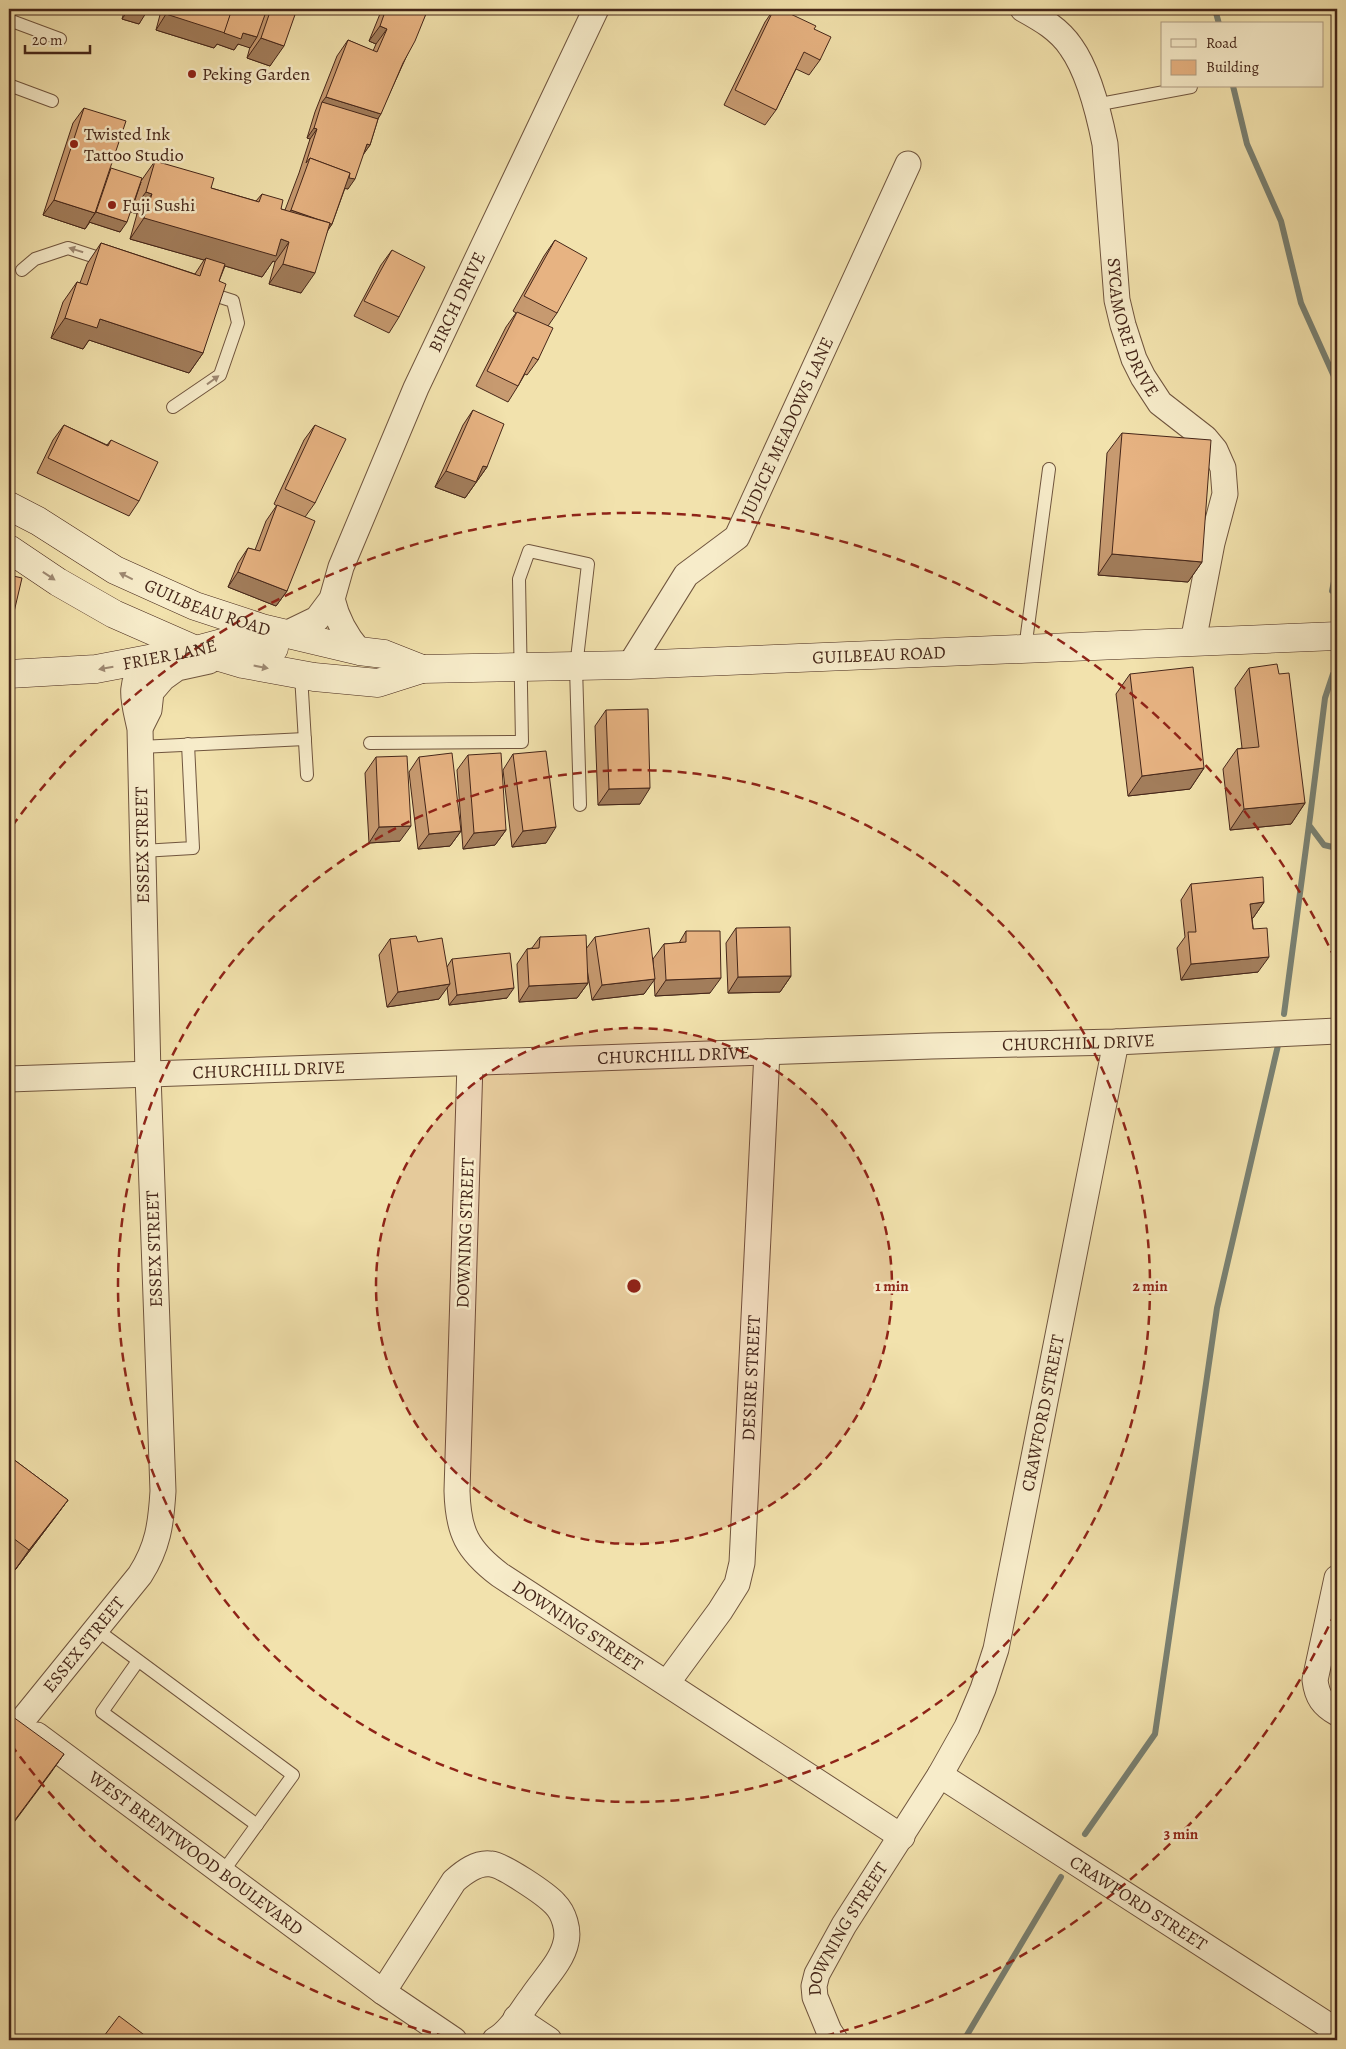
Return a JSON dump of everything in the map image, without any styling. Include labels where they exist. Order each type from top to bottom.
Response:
[{"type":"street","name":"BIRCH DRIVE","points":[[286,634],[316,619],[332,599],[341,567],[416,388],[596,9]]},
{"type":"street","name":"SYCAMORE DRIVE","points":[[1024,9],[1047,22],[1071,46],[1084,71],[1095,105],[1106,144],[1117,300],[1134,359],[1143,377],[1160,402],[1205,438],[1214,450],[1223,468],[1225,494],[1212,543],[1193,642]]},
{"type":"street","name":"JUDICE MEADOWS LANE","points":[[630,665],[686,576],[737,537],[908,164]]},
{"type":"street","points":[[9,492],[38,521]]},
{"type":"street","name":"GUILBEAU ROAD","points":[[9,506],[38,521],[114,570],[151,588],[244,624],[359,651],[384,654],[422,669]]},
{"type":"street","name":"GUILBEAU ROAD","points":[[9,549],[58,582],[114,614],[196,650],[225,659],[301,675],[378,683],[422,669],[576,667],[1337,636]]},
{"type":"street","points":[[332,599],[338,620],[346,636],[359,651]]},
{"type":"street","name":"FRIER LANE","points":[[9,674],[96,669],[146,661],[222,643],[239,641],[311,658],[359,651]]},
{"type":"street","name":"ESSEX STREET","points":[[140,738],[149,710],[151,692],[162,678],[177,668],[225,659]]},
{"type":"street","name":"ESSEX STREET","points":[[15,1719],[97,1630],[140,1575],[151,1557],[160,1527],[163,1481],[148,1075],[140,738],[133,683],[146,661]]},
{"type":"street","name":"CHURCHILL DRIVE","points":[[9,1078],[148,1075],[767,1052],[1116,1042],[1337,1031]]},
{"type":"street","name":"CRAWFORD STREET","points":[[902,1837],[940,1775],[970,1719],[983,1689],[996,1649],[1116,1042]]},
{"type":"street","name":"DESIRE STREET","points":[[667,1682],[720,1611],[737,1584],[742,1564],[767,1052]]},
{"type":"street","name":"DOWNING STREET","points":[[470,1063],[457,1491],[460,1525],[473,1550],[495,1571],[902,1837],[844,1926],[817,1974],[814,1986],[815,1997],[826,2025],[836,2040]]},
{"type":"street","points":[[1337,1578],[1314,1680],[1317,1695],[1328,1707],[1337,1713]]},
{"type":"street","name":"WEST BRENTWOOD BOULEVARD","points":[[15,1719],[446,2038]]},
{"type":"street","name":"CRAWFORD STREET","points":[[940,1775],[1337,2032]]},
{"type":"street","points":[[383,1992],[454,1881],[465,1871],[478,1865],[501,1866],[555,1904],[563,1915],[566,1941],[562,1954],[516,2018],[501,2037],[496,2040]]},
{"type":"street","points":[[516,2018],[549,2040]]},
{"type":"lane","points":[[9,20],[60,39]]},
{"type":"lane","points":[[9,86],[52,101]]},
{"type":"lane","points":[[1095,105],[1192,88]]},
{"type":"lane","points":[[22,270],[35,259],[68,248],[125,266]]},
{"type":"lane","points":[[173,408],[220,375],[238,323],[233,301],[221,285],[203,279]]},
{"type":"lane","points":[[208,293],[233,301]]},
{"type":"lane","points":[[1025,649],[1049,469]]},
{"type":"lane","points":[[370,743],[522,742],[519,579],[529,551],[588,564],[576,667],[580,805]]},
{"type":"lane","points":[[301,675],[307,775]]},
{"type":"lane","points":[[140,738],[188,744],[305,739]]},
{"type":"lane","points":[[142,851],[193,848],[188,744]]},
{"type":"lane","points":[[97,1630],[293,1775],[222,1873]]},
{"type":"lane","points":[[138,1661],[102,1712],[257,1825]]},
{"type":"building","points":[[130,9],[147,9],[146,13]]},
{"type":"building","points":[[168,9],[232,9],[225,33],[166,14]]},
{"type":"building","points":[[232,9],[267,9],[257,37],[243,33],[241,39],[224,33]]},
{"type":"building","points":[[271,9],[297,9],[284,46],[261,38]]},
{"type":"building","points":[[386,9],[428,9],[381,114],[326,97],[348,40],[377,52],[387,29],[380,26]]},
{"type":"building","points":[[774,9],[780,9],[816,26],[814,29],[831,37],[820,60],[804,52],[776,110],[735,90]]},
{"type":"building","points":[[322,102],[378,119],[370,145],[367,144],[355,179],[349,178],[350,173],[310,158],[306,163],[317,129],[314,128]]},
{"type":"building","points":[[84,108],[126,121],[95,213],[54,200]]},
{"type":"building","points":[[310,158],[350,173],[332,224],[291,210]]},
{"type":"building","points":[[155,161],[214,178],[211,188],[259,202],[262,194],[283,200],[281,209],[330,223],[315,273],[283,264],[289,242],[281,239],[276,256],[144,218],[152,194],[146,192]]},
{"type":"building","name":"Fuji Sushi","points":[[111,168],[142,178],[127,222],[96,212]]},
{"type":"building","points":[[555,240],[587,258],[557,313],[524,296]]},
{"type":"building","points":[[101,243],[200,276],[206,258],[225,264],[219,281],[226,284],[203,353],[100,319],[97,328],[65,318],[77,282],[87,285]]},
{"type":"building","points":[[392,250],[425,267],[399,317],[364,301]]},
{"type":"building","points":[[517,312],[553,328],[538,360],[533,357],[518,386],[487,371]]},
{"type":"building","points":[[473,410],[504,424],[487,467],[483,466],[476,482],[446,471]]},
{"type":"building","points":[[64,425],[108,446],[111,440],[158,462],[139,501],[48,458]]},
{"type":"building","points":[[315,425],[346,439],[315,503],[285,489]]},
{"type":"building","points":[[1122,433],[1211,440],[1202,562],[1112,554]]},
{"type":"building","points":[[277,505],[315,521],[287,591],[238,572],[248,548],[260,551]]},
{"type":"building","points":[[9,575],[22,578],[10,629],[9,628]]},
{"type":"building","points":[[1277,664],[1279,674],[1289,673],[1305,803],[1244,809],[1237,749],[1259,747],[1249,668]]},
{"type":"building","points":[[1193,667],[1204,768],[1142,776],[1130,674]]},
{"type":"building","points":[[648,709],[650,788],[609,789],[606,710]]},
{"type":"building","points":[[546,751],[556,827],[523,831],[513,754]]},
{"type":"building","points":[[452,753],[461,831],[429,834],[419,757]]},
{"type":"building","points":[[501,753],[506,830],[474,833],[468,755]]},
{"type":"building","points":[[407,756],[411,826],[379,827],[376,757]]},
{"type":"building","points":[[1263,877],[1264,902],[1250,904],[1253,929],[1267,928],[1269,957],[1191,964],[1188,932],[1196,932],[1191,884]]},
{"type":"building","points":[[790,927],[791,976],[738,977],[736,928]]},
{"type":"building","points":[[649,928],[655,979],[602,985],[595,937]]},
{"type":"building","points":[[686,931],[720,931],[721,978],[666,980],[664,944],[686,942]]},
{"type":"building","points":[[586,935],[588,983],[529,986],[527,949],[539,948],[540,937]]},
{"type":"building","points":[[416,936],[418,942],[442,938],[450,984],[398,992],[390,939]]},
{"type":"building","points":[[510,953],[514,988],[457,995],[452,959]]},
{"type":"building","points":[[9,1456],[68,1500],[29,1550],[9,1535]]},
{"type":"building","points":[[9,1714],[64,1754],[9,1828]]},
{"type":"building","points":[[119,2016],[151,2040],[101,2040]]},
{"type":"waterway","points":[[1215,9],[1218,22]]},
{"type":"waterway","points":[[1233,88],[1247,144],[1281,221],[1301,303],[1337,383]]},
{"type":"waterway","points":[[1332,591],[1337,568]]},
{"type":"waterway","points":[[1333,674],[1325,698],[1309,825],[1324,845],[1337,848]]},
{"type":"waterway","points":[[1284,1014],[1309,825]]},
{"type":"waterway","points":[[1085,1834],[1155,1734],[1217,1308],[1279,1041]]},
{"type":"waterway","points":[[964,2040],[1061,1877]]},
{"type":"place","name":"Peking Garden","points":[[192,74]]},
{"type":"place","name":"Twisted Ink Tattoo Studio","points":[[74,144]]},
{"type":"place","name":"Fuji Sushi","points":[[112,205]]}]
